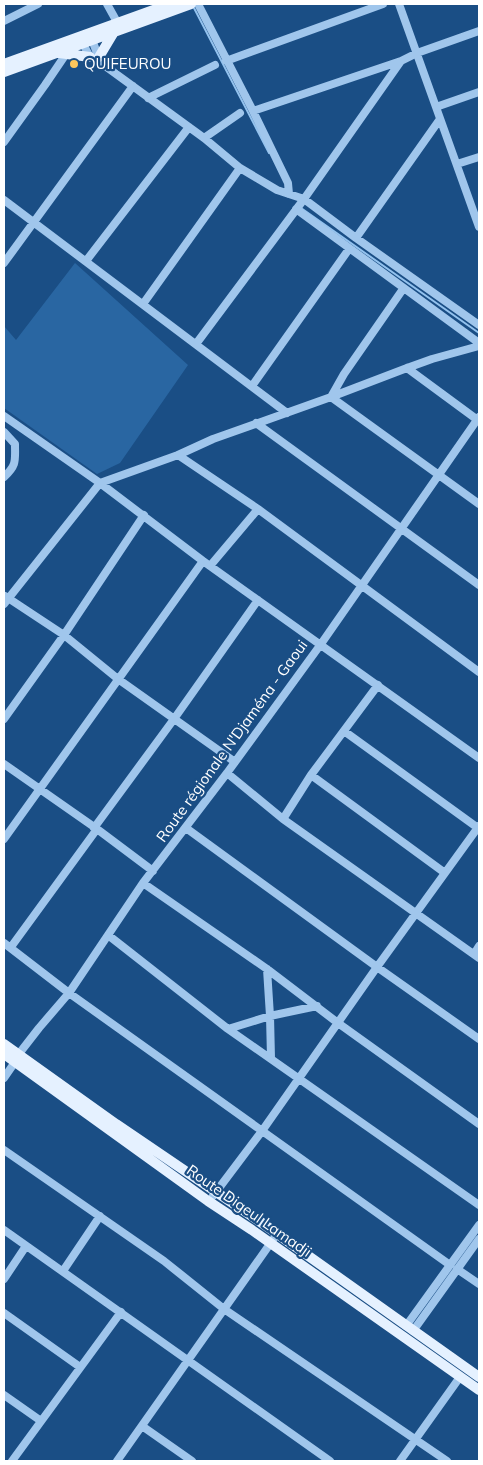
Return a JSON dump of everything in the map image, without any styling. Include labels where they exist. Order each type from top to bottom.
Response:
[{"type":"main road","points":[[4,64],[86,38],[170,4]]},
{"type":"main road","points":[[61,54],[97,59],[116,27],[191,4]]},
{"type":"main road","points":[[4,72],[61,54],[86,38]]},
{"type":"main road","name":"Route Digeul Lamadji","points":[[4,1044],[17,1058],[208,1201],[271,1243],[479,1390]]},
{"type":"main road","name":"Route Digeul Lamadji","points":[[4,1054],[17,1058],[277,1234],[479,1377]]},
{"type":"street","points":[[4,21],[38,4]]},
{"type":"street","points":[[107,4],[116,27]]},
{"type":"street","points":[[198,4],[253,110],[288,183],[289,194]]},
{"type":"street","points":[[226,60],[383,4]]},
{"type":"street","points":[[399,4],[478,222]]},
{"type":"street","points":[[253,110],[401,61],[417,53],[479,30]]},
{"type":"street","points":[[86,38],[97,59],[204,138],[240,168],[277,190],[304,199],[479,325]]},
{"type":"street","points":[[4,142],[45,85],[61,54]]},
{"type":"street","points":[[196,344],[304,199],[401,61]]},
{"type":"street","points":[[148,98],[215,65]]},
{"type":"street","points":[[4,263],[133,86]]},
{"type":"street","points":[[436,107],[479,92]]},
{"type":"street","points":[[204,138],[240,113]]},
{"type":"street","points":[[356,238],[440,118]]},
{"type":"street","points":[[86,261],[189,127]]},
{"type":"street","points":[[457,164],[479,156]]},
{"type":"street","points":[[143,304],[240,168]]},
{"type":"street","points":[[4,200],[287,413]]},
{"type":"street","points":[[296,209],[479,345]]},
{"type":"street","points":[[252,386],[349,249]]},
{"type":"street","points":[[331,397],[344,374],[403,289]]},
{"type":"street","points":[[235,762],[174,720],[64,635],[5,599],[100,482],[178,455],[213,439],[407,368],[479,345]]},
{"type":"street","points":[[407,368],[479,419]]},
{"type":"street","points":[[331,397],[479,504]]},
{"type":"street","name":"Route régionale N'Djaména - Gaoui","points":[[4,1078],[39,1028],[69,993],[143,883],[227,773],[321,644],[479,419]]},
{"type":"street","points":[[5,420],[100,482],[207,564],[479,758]]},
{"type":"street","points":[[256,423],[479,585]]},
{"type":"street","points":[[4,432],[15,444],[12,470],[4,478]]},
{"type":"street","points":[[178,455],[258,508],[479,672]]},
{"type":"street","points":[[4,839],[118,678],[207,564],[258,508]]},
{"type":"street","points":[[4,719],[64,635],[144,516]]},
{"type":"street","points":[[11,947],[258,600]]},
{"type":"street","points":[[283,819],[311,775],[378,685]]},
{"type":"street","points":[[208,1201],[262,1131],[377,967],[479,827],[344,731]]},
{"type":"street","points":[[4,764],[153,872]]},
{"type":"street","points":[[227,773],[283,819],[476,956],[479,946]]},
{"type":"street","points":[[311,775],[445,873]]},
{"type":"street","points":[[186,828],[479,1039]]},
{"type":"street","points":[[143,883],[267,969],[338,1023],[479,1124]]},
{"type":"street","points":[[108,935],[228,1028],[479,1205]]},
{"type":"street","points":[[4,943],[69,993],[479,1284]]},
{"type":"street","points":[[267,969],[271,1058]]},
{"type":"street","points":[[228,1028],[270,1016],[317,1006]]},
{"type":"street","points":[[4,1150],[164,1261],[224,1309],[447,1461]]},
{"type":"street","points":[[63,1271],[100,1216]]},
{"type":"street","points":[[454,1267],[479,1225]]},
{"type":"street","points":[[4,1230],[330,1461]]},
{"type":"street","points":[[117,1461],[277,1234]]},
{"type":"street","points":[[410,1328],[454,1267],[479,1238]]},
{"type":"street","points":[[4,1279],[26,1246]]},
{"type":"street","points":[[12,1461],[121,1312]]},
{"type":"street","points":[[4,1313],[80,1367]]},
{"type":"street","points":[[400,1461],[460,1376]]},
{"type":"street","points":[[4,1395],[41,1421]]},
{"type":"street","points":[[142,1426],[192,1461]]},
{"type":"shaded area","points":[[75,263],[188,365],[120,463],[97,474],[4,408],[4,326],[16,340]]},
{"type":"waterway","points":[[194,8],[269,153]]},
{"type":"waterway","points":[[301,208],[479,333]]},
{"type":"place","name":"QUIFEUROU","points":[[74,64]]}]
